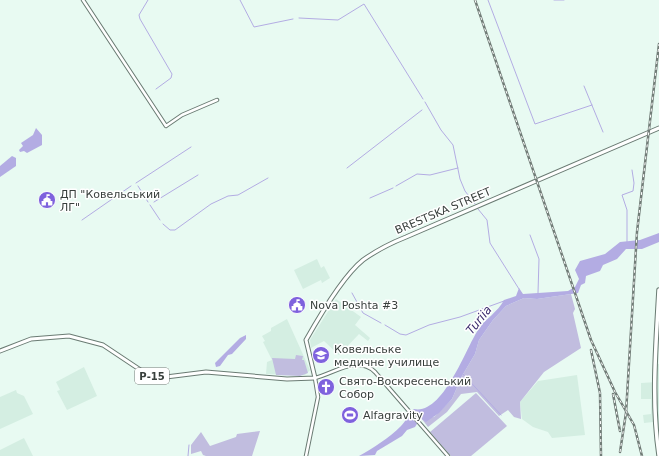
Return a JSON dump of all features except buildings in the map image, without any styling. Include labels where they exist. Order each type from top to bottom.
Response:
[{"type":"highway","points":[[659,290],[654,408],[659,455]]},
{"type":"main road","points":[[83,0],[166,126],[182,115],[217,100]]},
{"type":"main road","name":"BRESTSKA STREET","points":[[315,378],[306,340],[344,281],[363,261],[406,236],[659,128]]},
{"type":"main road","name":"Р-15","points":[[0,351],[31,339],[69,336],[104,344],[148,375],[158,378],[206,372],[287,379],[315,378]]},
{"type":"main road","points":[[306,456],[318,397],[315,378],[352,365],[367,366],[375,372],[448,456]]},
{"type":"shaded area","points":[[36,128],[42,135],[42,145],[27,153],[24,151],[20,152],[19,150],[23,146],[21,143],[33,135]]},
{"type":"shaded area","points":[[12,156],[16,158],[16,166],[0,177],[0,166]]},
{"type":"shaded area","points":[[659,233],[659,242],[642,249],[626,249],[617,259],[603,265],[600,271],[586,276],[585,283],[581,285],[578,293],[537,299],[524,298],[506,306],[493,320],[479,340],[475,354],[462,376],[452,399],[439,413],[426,422],[420,419],[415,427],[407,430],[402,436],[377,451],[375,455],[359,456],[396,430],[403,424],[414,409],[425,408],[434,402],[444,392],[478,330],[504,300],[516,296],[519,288],[523,294],[568,291],[575,287],[579,279],[575,270],[580,261],[605,254],[620,242],[640,240]]},
{"type":"shaded area","points":[[317,259],[321,268],[324,266],[330,278],[322,283],[321,280],[303,289],[294,270]]},
{"type":"shaded area","points":[[571,294],[575,309],[573,313],[581,348],[544,372],[520,402],[521,419],[514,417],[508,410],[499,416],[477,392],[461,394],[447,412],[428,427],[421,418],[434,417],[452,399],[462,376],[475,354],[479,340],[493,320],[506,306],[524,298],[537,299]]},
{"type":"shaded area","points":[[336,299],[361,317],[355,325],[370,338],[368,341],[359,334],[339,355],[324,341],[311,348],[310,340]]},
{"type":"shaded area","points":[[287,319],[310,370],[305,375],[266,374],[267,362],[272,360],[263,342],[265,341],[262,336],[271,331],[271,328]]},
{"type":"shaded area","points":[[246,335],[246,339],[232,354],[228,355],[220,366],[216,367],[215,363],[240,338]]},
{"type":"shaded area","points":[[296,355],[303,356],[302,360],[304,360],[308,373],[300,376],[276,375],[272,358],[295,359]]},
{"type":"shaded area","points":[[657,364],[659,364],[659,456],[657,456],[653,422],[644,423],[643,415],[651,414],[651,399],[641,399],[641,383],[657,382]]},
{"type":"shaded area","points":[[84,367],[97,396],[67,410],[57,391],[60,390],[56,382]]},
{"type":"shaded area","points":[[577,375],[585,435],[552,438],[548,432],[533,427],[522,419],[520,402],[538,381]]},
{"type":"shaded area","points":[[16,390],[17,393],[24,396],[33,414],[0,429],[0,397]]},
{"type":"shaded area","points":[[476,393],[507,426],[471,456],[451,456],[430,432]]},
{"type":"shaded area","points":[[260,431],[252,456],[206,456],[203,455],[201,451],[191,454],[191,445],[201,432],[210,446],[236,437],[237,434]]},
{"type":"shaded area","points":[[24,438],[33,456],[0,456],[0,450]]},
{"type":"waterway","points":[[148,0],[139,15],[140,19],[172,74],[171,78],[156,89]]},
{"type":"waterway","points":[[240,0],[254,27],[293,19]]},
{"type":"waterway","points":[[488,0],[535,124],[592,105]]},
{"type":"waterway","points":[[554,0],[564,0]]},
{"type":"waterway","points":[[299,18],[338,20],[364,4],[423,99]]},
{"type":"waterway","points":[[584,86],[603,132]]},
{"type":"waterway","points":[[425,102],[441,130],[453,145],[460,179],[465,191],[475,204]]},
{"type":"waterway","points":[[347,168],[422,110]]},
{"type":"waterway","points":[[136,183],[191,147]]},
{"type":"waterway","points":[[396,186],[417,174],[430,175],[458,168]]},
{"type":"waterway","points":[[627,242],[627,210],[622,195],[633,191],[634,183],[632,170]]},
{"type":"waterway","points":[[154,202],[198,175]]},
{"type":"waterway","points":[[163,224],[170,230],[175,230],[211,204],[228,196],[238,195],[268,178]]},
{"type":"waterway","points":[[82,220],[131,186]]},
{"type":"waterway","points":[[138,186],[148,202]]},
{"type":"waterway","points":[[370,198],[393,188]]},
{"type":"waterway","points":[[150,205],[160,220]]},
{"type":"waterway","points":[[478,209],[487,220],[490,243],[519,289]]},
{"type":"waterway","points":[[530,235],[539,259],[538,293]]},
{"type":"waterway","points":[[352,293],[363,313],[381,323]]},
{"type":"waterway","name":"Turiia","points":[[385,325],[400,334],[406,335],[429,325],[460,317],[504,301]]},
{"type":"waterway","points":[[462,373],[501,415]]},
{"type":"waterway","points":[[188,456],[189,445]]},
{"type":"railway","points":[[475,0],[591,340],[615,392],[634,425],[642,456]]},
{"type":"railway","points":[[620,452],[626,413],[637,232],[659,44]]},
{"type":"railway","points":[[591,350],[600,393],[601,456]]},
{"type":"railway","points":[[613,394],[620,431]]},
{"type":"place","name":"ДП \"Ковельський ЛГ\"","points":[[47,200]]},
{"type":"place","name":"Nova Poshta #3","points":[[297,305]]},
{"type":"place","name":"Ковельське медичне училище","points":[[321,355]]},
{"type":"place","name":"Свято-Воскресенський Собор","points":[[326,387]]},
{"type":"place","name":"Alfagravity","points":[[350,415]]}]
